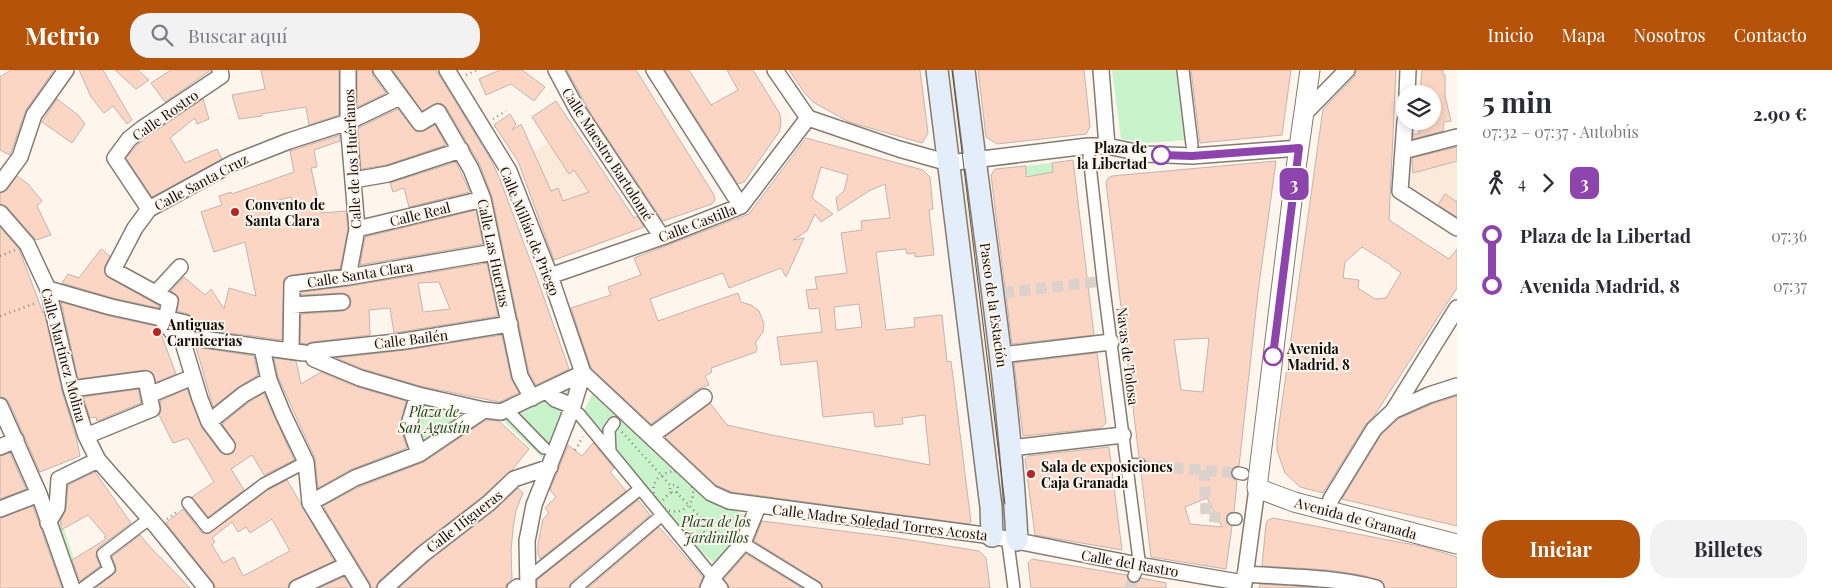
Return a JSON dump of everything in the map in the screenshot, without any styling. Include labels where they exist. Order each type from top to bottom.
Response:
[{"type":"main road","name":"Paseo de la Estación","points":[[938,70],[991,507],[1006,540]]},
{"type":"main road","name":"Paseo de la Estación","points":[[964,70],[974,160],[1001,355],[1011,448],[1006,540]]},
{"type":"street","points":[[0,184],[20,157],[34,115],[66,70]]},
{"type":"street","name":"Calle de los Huérfanos","points":[[348,70],[348,122],[357,229],[348,277]]},
{"type":"street","name":"Calle Las Huertas","points":[[381,70],[420,123],[438,112],[472,169],[483,199],[520,376],[532,398]]},
{"type":"street","name":"Calle Millán de Priego","points":[[447,70],[509,171],[550,276],[583,373]]},
{"type":"street","name":"Calle Maestro Bartolomé","points":[[556,70],[578,111],[662,236]]},
{"type":"street","points":[[654,70],[741,206]]},
{"type":"street","points":[[776,70],[808,118],[899,149],[949,162],[1088,146],[1107,146],[1145,154],[1192,156],[1299,148]]},
{"type":"street","points":[[1100,70],[1107,146]]},
{"type":"street","points":[[1183,70],[1192,145]]},
{"type":"street","points":[[1244,582],[1310,70]]},
{"type":"street","points":[[1304,114],[1347,70]]},
{"type":"street","points":[[1407,85],[1408,70]]},
{"type":"street","name":"Calle Rostro","points":[[149,209],[116,158],[130,139],[143,128],[221,73]]},
{"type":"street","name":"Calle Santa Cruz","points":[[156,293],[113,270],[135,228],[149,209],[233,162],[348,122],[400,97]]},
{"type":"street","name":"Calle Castilla","points":[[550,276],[741,206],[808,118]]},
{"type":"street","points":[[1404,130],[1400,192],[1457,228]]},
{"type":"street","points":[[1403,151],[1457,137]]},
{"type":"street","points":[[354,180],[388,174],[461,150]]},
{"type":"street","name":"Navas de Tolosa","points":[[1089,156],[1137,568]]},
{"type":"street","name":"Calle Real","points":[[357,229],[483,199]]},
{"type":"street","name":"Calle Martínez Molina","points":[[0,213],[27,244],[50,294],[71,389],[86,436],[98,460],[206,588]]},
{"type":"street","name":"Calle Santa Clara","points":[[305,353],[292,305],[292,284],[348,277],[494,252]]},
{"type":"street","points":[[165,318],[170,301],[156,293],[180,267]]},
{"type":"street","points":[[50,294],[165,318],[181,336],[193,378],[209,422],[227,446]]},
{"type":"street","points":[[292,305],[342,302]]},
{"type":"street","points":[[1327,511],[1331,499],[1374,429],[1393,411],[1457,308]]},
{"type":"street","points":[[1457,319],[1454,318],[1405,399],[1457,379]]},
{"type":"street","name":"Calle Bailén","points":[[305,353],[405,341],[510,324]]},
{"type":"street","points":[[181,336],[305,353],[360,378],[418,395],[501,412],[583,373]]},
{"type":"street","points":[[1001,355],[1111,342]]},
{"type":"street","points":[[262,348],[269,380],[306,462],[310,503],[362,588]]},
{"type":"street","points":[[519,587],[534,505],[576,410],[583,373]]},
{"type":"street","name":"Calle Madre Soledad Torres Acosta","points":[[583,373],[711,493],[729,501],[1006,540]]},
{"type":"street","points":[[149,395],[193,378]]},
{"type":"street","points":[[71,389],[146,379],[152,409],[86,436]]},
{"type":"street","points":[[209,422],[244,394],[269,380]]},
{"type":"street","points":[[1393,411],[1429,395],[1457,386]]},
{"type":"street","points":[[547,391],[555,399],[576,410],[662,515],[714,584],[734,539],[758,506]]},
{"type":"street","points":[[418,395],[408,424],[418,454]]},
{"type":"street","points":[[651,436],[704,397]]},
{"type":"street","points":[[0,406],[39,494],[72,588]]},
{"type":"street","points":[[506,409],[544,448]]},
{"type":"street","points":[[310,503],[355,478],[418,454],[484,410]]},
{"type":"street","points":[[610,452],[609,430],[614,423]]},
{"type":"street","points":[[1011,448],[1123,435]]},
{"type":"street","points":[[0,447],[16,440]]},
{"type":"street","points":[[48,523],[57,508],[59,479],[98,460]]},
{"type":"street","points":[[188,503],[206,527],[264,484],[306,462]]},
{"type":"street","points":[[1126,464],[1140,465]]},
{"type":"street","name":"Calle Higueras","points":[[385,588],[423,554],[489,504],[514,479],[550,467]]},
{"type":"street","name":"Avenida de Granada","points":[[1257,488],[1294,502],[1457,544]]},
{"type":"street","points":[[533,574],[640,489]]},
{"type":"street","points":[[0,509],[39,494]]},
{"type":"street","points":[[576,588],[662,515]]},
{"type":"street","points":[[82,588],[108,568],[103,554],[153,523]]},
{"type":"street","points":[[734,539],[816,588]]},
{"type":"street","points":[[1006,540],[1014,588]]},
{"type":"street","name":"Calle del Rastro","points":[[1006,540],[1138,565],[1244,582],[1325,579],[1356,582],[1376,588]]},
{"type":"street","points":[[297,588],[347,565]]},
{"type":"path","points":[[463,76],[476,70]]},
{"type":"path","points":[[490,121],[506,112]]},
{"type":"path","points":[[0,316],[50,294]]},
{"type":"path","points":[[614,423],[671,486],[671,492],[676,492],[705,522]]},
{"type":"path","points":[[674,471],[680,472],[686,478],[693,486],[694,494],[688,505],[676,511],[664,509],[655,499],[653,493],[656,480],[661,475],[674,471]]},
{"type":"path","points":[[671,486],[677,486],[676,492]]},
{"type":"path","points":[[153,523],[188,503]]},
{"type":"path","points":[[705,522],[714,521],[719,527]]},
{"type":"path","points":[[705,522],[704,534],[709,537],[716,535],[725,541]]},
{"type":"path","points":[[719,527],[735,523],[732,530]]},
{"type":"path","points":[[716,535],[719,527]]},
{"type":"shaded area","points":[[941,70],[955,70],[1011,502],[1000,503]]},
{"type":"shaded area","points":[[573,127],[641,229],[553,261],[518,161]]},
{"type":"shaded area","points":[[1457,143],[1457,221],[1407,188],[1409,156]]},
{"type":"green space","name":"Plaza de la Libertad","points":[[1112,70],[1177,70],[1186,140],[1147,143],[1121,139]]},
{"type":"green space","points":[[1052,163],[1055,190],[1033,175],[1026,177],[1026,166]]},
{"type":"green space","points":[[566,387],[573,390],[547,462],[498,416]]},
{"type":"green space","name":"Plaza de los Jardinillos","points":[[595,388],[703,495],[751,518],[742,539],[717,566],[690,541],[584,411]]},
{"type":"green space","name":"Plaza de San Agustín","points":[[422,399],[471,412],[422,443],[413,421]]},
{"type":"green space","points":[[61,520],[74,559],[66,563],[51,523]]},
{"type":"building","points":[[11,70],[54,70],[26,110],[10,155],[0,150],[0,77]]},
{"type":"building","points":[[79,70],[103,70],[132,120],[127,124],[113,106],[104,113],[91,97]]},
{"type":"building","points":[[115,70],[138,70],[149,80],[136,89]]},
{"type":"building","points":[[171,70],[211,70],[165,102],[151,83]]},
{"type":"building","points":[[261,70],[339,70],[339,115],[309,125],[306,107],[239,119],[232,95],[265,89]]},
{"type":"building","points":[[357,70],[372,70],[373,76],[386,93],[357,107]]},
{"type":"building","points":[[393,70],[436,70],[491,160],[538,281],[569,369],[536,385],[529,373],[492,197],[480,165],[446,107],[437,103],[422,111]]},
{"type":"building","points":[[500,70],[522,70],[545,87],[534,101],[511,84],[486,95],[479,79]]},
{"type":"building","points":[[567,70],[636,70],[714,195],[715,200],[712,204],[663,221],[591,114]]},
{"type":"building","points":[[665,70],[689,70],[711,105],[738,90],[727,70],[753,70],[780,114],[781,124],[779,132],[744,182],[738,184]]},
{"type":"building","points":[[789,70],[920,70],[928,133],[922,143],[849,122],[813,102]]},
{"type":"building","points":[[978,70],[1084,70],[1090,127],[1086,134],[997,144],[986,137]]},
{"type":"building","points":[[1191,70],[1291,70],[1282,135],[1200,143]]},
{"type":"building","points":[[1357,70],[1396,70],[1389,220],[1449,259],[1457,249],[1457,288],[1374,416],[1366,424],[1323,493],[1300,487],[1285,473],[1277,450],[1277,439],[1323,109],[1354,77]],"holes":[[[1362,247],[1401,273],[1386,298],[1375,299],[1358,288],[1359,280],[1343,278],[1345,262]]]},
{"type":"building","points":[[1422,70],[1443,70],[1443,75],[1445,75],[1445,96],[1451,121],[1444,122],[1443,131],[1413,139],[1413,134],[1419,134],[1419,130],[1441,130],[1441,85],[1421,85]]},
{"type":"building","points":[[57,99],[78,115],[85,124],[72,143],[42,122]]},
{"type":"building","points":[[203,99],[209,119],[197,124],[195,118],[170,138],[185,163],[217,149],[222,159],[152,197],[126,158],[148,136]]},
{"type":"building","points":[[556,101],[634,218],[637,216],[644,227],[554,260],[518,161],[494,125],[510,114],[516,124],[512,130],[521,124],[551,191],[558,188],[563,201],[589,192],[574,170],[569,174],[532,117]]},
{"type":"building","points":[[398,109],[416,132],[424,131],[435,125],[446,145],[386,165],[361,169],[358,128]]},
{"type":"building","name":"Convento de Santa Clara","points":[[340,135],[340,141],[314,150],[317,167],[311,168],[321,213],[346,211],[348,229],[340,269],[291,275],[284,279],[282,340],[193,328],[193,318],[188,314],[177,311],[179,298],[171,291],[184,277],[205,295],[211,289],[224,309],[229,288],[256,296],[245,242],[214,252],[201,212],[222,205],[219,196],[231,192],[232,194],[294,172],[290,151]],"holes":[[[291,197],[297,221],[273,226],[267,203]]]},
{"type":"building","points":[[806,138],[923,170],[930,177],[933,209],[929,210],[934,255],[915,257],[915,253],[907,254],[906,249],[876,252],[886,330],[915,327],[914,318],[942,315],[947,362],[951,361],[971,522],[969,524],[732,492],[716,485],[665,437],[710,403],[727,425],[930,465],[925,415],[902,418],[903,424],[875,427],[873,412],[823,417],[817,361],[781,365],[777,337],[822,332],[819,308],[809,309],[806,290],[817,289],[815,277],[847,273],[841,233],[862,230],[861,221],[890,218],[885,184],[869,191],[838,211],[836,198],[844,191],[848,175],[821,167],[812,198],[833,214],[821,222],[815,214],[807,231],[793,240],[804,238],[786,277],[781,268],[729,288],[723,273],[650,299],[658,321],[738,293],[741,302],[751,305],[759,311],[764,324],[763,332],[755,343],[757,347],[756,352],[711,368],[712,372],[705,376],[709,385],[698,389],[651,424],[591,368],[571,308],[611,295],[608,287],[641,275],[634,258],[749,214]],"holes":[[[859,304],[862,327],[836,330],[834,307]]]},
{"type":"building","points":[[1457,147],[1457,161],[1413,173],[1412,158]]},
{"type":"building","points":[[1073,160],[1094,335],[1012,344],[991,175],[995,169],[1026,166],[1026,177],[1053,172],[1052,163]]},
{"type":"building","points":[[1276,161],[1258,292],[1239,466],[1233,468],[1231,472],[1233,478],[1237,481],[1234,512],[1229,513],[1226,519],[1227,523],[1232,526],[1226,569],[1151,557],[1141,472],[1146,470],[1147,465],[1145,459],[1139,457],[1106,182],[1112,176]],"holes":[[[1209,338],[1203,392],[1181,390],[1174,340]],[[1207,498],[1222,527],[1190,524],[1185,507]]]},
{"type":"building","points":[[456,162],[470,192],[409,207],[404,188],[393,192],[390,183]]},
{"type":"building","points":[[17,176],[28,184],[42,201],[37,206],[51,235],[36,240],[7,207],[0,204],[0,193],[7,190]]},
{"type":"building","points":[[1445,194],[1457,202],[1457,217],[1438,205]]},
{"type":"building","points":[[476,210],[483,244],[360,265],[365,237]]},
{"type":"building","points":[[0,227],[19,249],[43,313],[44,311],[62,391],[80,456],[40,472],[9,402],[5,398],[0,397]]},
{"type":"building","points":[[101,249],[110,256],[105,266],[105,275],[159,306],[159,308],[113,298],[62,283],[68,274],[79,278]]},
{"type":"building","points":[[487,263],[498,316],[394,333],[390,308],[369,310],[370,335],[307,344],[300,343],[301,314],[343,311],[350,307],[351,302],[350,296],[342,293],[301,295],[301,292],[350,286]],"holes":[[[439,282],[450,309],[423,312],[418,283]]]},
{"type":"building","points":[[61,302],[109,316],[155,326],[161,334],[176,374],[156,382],[153,373],[145,370],[78,379]]},
{"type":"building","points":[[502,335],[511,378],[519,393],[499,402],[420,386],[363,369],[336,358],[406,350]]},
{"type":"building","points":[[196,347],[254,356],[258,375],[238,387],[213,407]]},
{"type":"building","points":[[1097,353],[1106,423],[1101,428],[1023,436],[1014,363]]},
{"type":"building","points":[[274,358],[296,361],[301,384],[321,372],[357,387],[406,401],[400,426],[407,448],[352,469],[318,488],[315,458],[278,377]]},
{"type":"building","points":[[138,389],[141,403],[97,421],[96,417],[90,418],[83,397]]},
{"type":"building","points":[[187,389],[202,428],[220,452],[228,455],[233,453],[236,444],[222,424],[249,402],[264,393],[294,460],[264,475],[252,455],[231,469],[244,490],[208,517],[192,497],[214,482],[188,438],[173,443],[159,415],[161,411],[160,401]]},
{"type":"building","points":[[1457,396],[1457,526],[1342,499],[1381,435],[1398,419],[1432,404]]},
{"type":"building","points":[[486,420],[499,421],[529,449],[512,470],[483,496],[417,547],[379,581],[376,588],[371,588],[370,583],[323,506],[359,487],[424,462]]},
{"type":"building","points":[[593,443],[614,468],[610,472],[626,491],[540,559],[538,544],[543,519],[549,513],[545,508],[556,497],[550,490],[568,445],[582,456]]},
{"type":"building","points":[[1109,447],[1122,550],[1035,535],[1025,459],[1028,456]]},
{"type":"building","points":[[10,453],[26,489],[0,499],[0,456]]},
{"type":"building","points":[[95,472],[131,523],[98,548],[96,556],[100,566],[80,581],[72,560],[106,539],[104,537],[106,536],[88,515],[61,530],[61,520],[66,509],[68,485]]},
{"type":"building","points":[[287,480],[334,561],[293,580],[289,583],[288,588],[215,588],[213,582],[166,523],[183,509],[201,532],[208,534],[268,490]],"holes":[[[272,519],[290,551],[243,576],[234,557],[223,563],[212,545],[215,542],[212,538],[232,522],[238,532],[246,527],[250,533]]]},
{"type":"building","points":[[518,488],[523,493],[516,510],[513,529],[511,551],[512,579],[506,585],[506,588],[399,588],[429,561],[495,510]]},
{"type":"building","points":[[638,500],[650,515],[571,582],[569,588],[537,588],[537,580]]},
{"type":"building","points":[[33,506],[62,588],[0,588],[0,518]]},
{"type":"building","points":[[1273,518],[1425,547],[1457,557],[1457,588],[1385,588],[1382,581],[1362,575],[1329,570],[1262,566],[1266,524],[1268,520]]},
{"type":"building","points":[[762,521],[898,538],[979,551],[986,558],[990,588],[823,588],[820,582],[754,541]]},
{"type":"building","points":[[659,527],[703,577],[699,588],[588,588]]},
{"type":"building","points":[[140,535],[190,588],[96,588],[116,572],[112,557]]},
{"type":"building","points":[[746,554],[802,588],[730,588],[724,579]]},
{"type":"building","points":[[1032,559],[1127,575],[1128,580],[1132,583],[1138,582],[1141,578],[1166,583],[1166,588],[1031,588],[1028,563]]},
{"type":"building","points":[[344,577],[351,588],[319,588]]},
{"type":"building","points":[[1260,584],[1294,586],[1318,588],[1259,588]]},
{"type":"tunnel","points":[[1003,293],[1103,281]]},
{"type":"tunnel","points":[[1140,465],[1238,473]]},
{"type":"tunnel","points":[[1204,470],[1206,516],[1233,519]]},
{"type":"tunnel","points":[[1130,588],[1134,576]]},
{"type":"tram line","points":[[952,70],[1005,504]]},
{"type":"bus line","name":"3","points":[[1161,155],[1192,156],[1299,148],[1273,356]]},
{"type":"place","name":"Plaza de la Libertad","points":[[1161,155]]},
{"type":"place","name":"Convento de Santa Clara","points":[[235,212]]},
{"type":"place","name":"Antiguas Carnicerías","points":[[157,332]]},
{"type":"place","name":"Avenida Madrid, 8","points":[[1273,356]]},
{"type":"place","name":"Sala de exposiciones Caja Granada","points":[[1031,474]]}]
